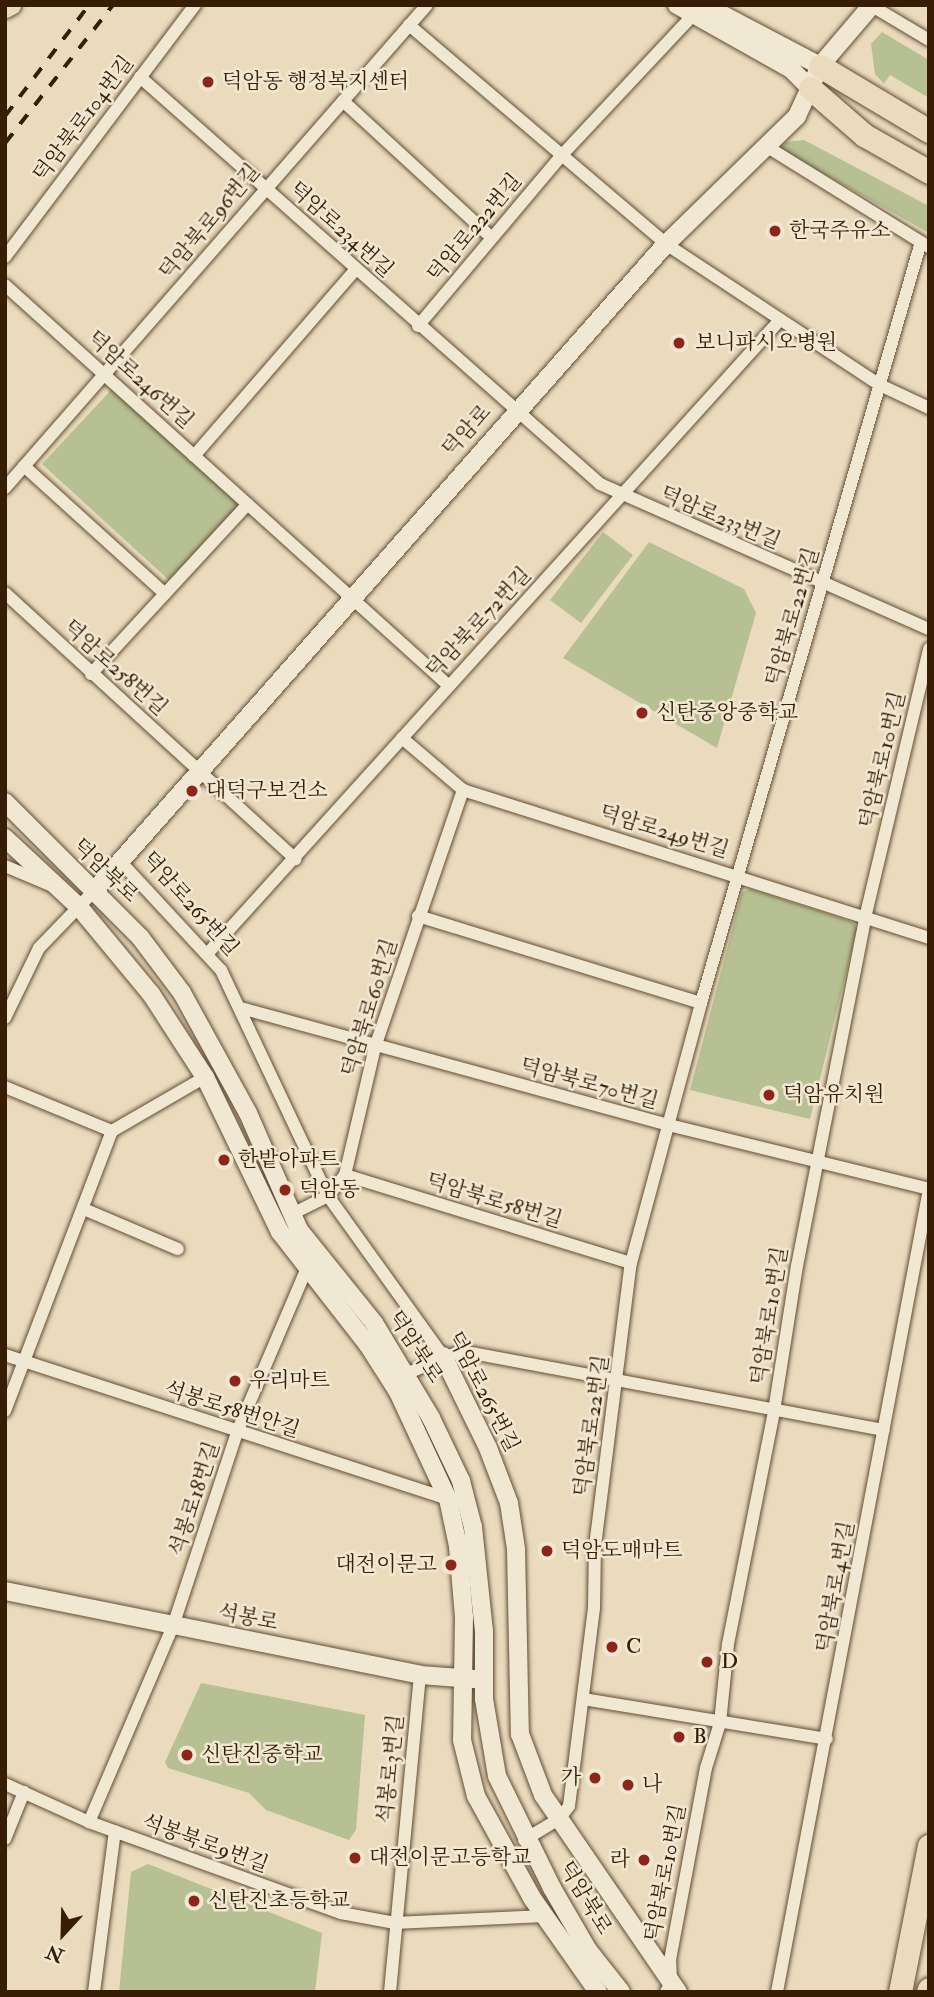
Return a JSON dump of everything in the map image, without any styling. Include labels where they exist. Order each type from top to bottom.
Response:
[{"type":"highway","points":[[820,66],[929,131]]},
{"type":"highway","points":[[810,88],[864,135],[929,172]]},
{"type":"highway","points":[[900,1992],[929,1846]]},
{"type":"main road","points":[[5,8],[10,5]]},
{"type":"street","name":"덕암북로104번길","points":[[5,257],[195,5]]},
{"type":"street","name":"덕암북로96번길","points":[[5,488],[106,376],[265,187],[427,5]]},
{"type":"street","points":[[677,5],[699,10],[820,66]]},
{"type":"street","points":[[872,6],[929,40]]},
{"type":"street","name":"덕암로","points":[[95,890],[666,244],[797,116],[820,66],[872,6]]},
{"type":"street","points":[[699,10],[792,69],[810,88]]},
{"type":"street","name":"덕암로222번길","points":[[418,326],[562,155],[699,10]]},
{"type":"street","points":[[409,25],[666,244],[779,321],[880,385],[929,408]]},
{"type":"street","name":"덕암로234번길","points":[[141,77],[515,412]]},
{"type":"street","points":[[343,102],[491,237]]},
{"type":"street","points":[[766,146],[925,244]]},
{"type":"street","name":"덕암북로22번길","points":[[559,1819],[569,1806],[583,1699],[594,1608],[595,1546],[618,1382],[631,1263],[701,1003],[880,385],[925,244]]},
{"type":"street","points":[[194,456],[355,270]]},
{"type":"street","name":"덕암로246번길","points":[[5,285],[448,685]]},
{"type":"street","name":"덕암북로72번길","points":[[208,953],[779,321]]},
{"type":"street","name":"덕암로233번길","points":[[515,412],[621,497],[929,629]]},
{"type":"street","points":[[24,466],[165,594]]},
{"type":"street","points":[[91,674],[248,504]]},
{"type":"street","name":"덕암로258번길","points":[[5,593],[295,859]]},
{"type":"street","name":"덕암북로10번길","points":[[672,1989],[670,1960],[697,1814],[720,1723],[730,1632],[774,1411],[797,1266],[865,918],[929,649]]},
{"type":"street","name":"덕암로249번길","points":[[402,738],[463,790],[738,875],[929,938]]},
{"type":"street","name":"덕암북로60번길","points":[[292,1214],[328,1196],[345,1175],[375,1046],[463,790]]},
{"type":"street","name":"덕암북로","points":[[5,802],[95,890],[182,993],[247,1113],[292,1214],[325,1266],[374,1322],[408,1373],[461,1482],[473,1527],[480,1575],[484,1679],[497,1776],[524,1840],[588,1950],[621,1992]]},
{"type":"street","name":"덕암북로","points":[[5,838],[79,907],[151,994],[205,1077],[280,1232],[306,1270],[368,1345],[398,1392],[448,1499],[463,1605],[462,1740],[476,1796],[544,1916],[598,1992]]},
{"type":"street","name":"덕암로265번길","points":[[119,860],[208,953],[241,1008],[302,1148],[328,1196],[443,1356],[488,1448],[509,1503],[516,1549],[520,1734],[543,1796],[672,1989]]},
{"type":"street","points":[[5,866],[56,887]]},
{"type":"street","points":[[5,1018],[39,948],[95,890]]},
{"type":"street","points":[[418,916],[701,1003]]},
{"type":"street","name":"덕암북로70번길","points":[[241,1008],[669,1125],[929,1189]]},
{"type":"street","points":[[5,1411],[112,1131],[205,1077]]},
{"type":"street","points":[[5,1087],[112,1131]]},
{"type":"street","name":"덕암북로58번길","points":[[345,1175],[631,1263]]},
{"type":"street","name":"덕암북로4번길","points":[[777,1992],[929,1189]]},
{"type":"street","points":[[84,1209],[178,1249]]},
{"type":"street","name":"석봉로18번길","points":[[89,1822],[173,1626],[237,1432],[306,1270]]},
{"type":"street","points":[[408,1373],[461,1350],[618,1382],[884,1430]]},
{"type":"street","name":"석봉로58번안길","points":[[5,1355],[448,1499]]},
{"type":"street","name":"석봉로","points":[[5,1591],[420,1675],[484,1679]]},
{"type":"street","name":"석봉로3번길","points":[[390,1992],[420,1675]]},
{"type":"street","points":[[583,1699],[827,1739]]},
{"type":"street","name":"석봉북로9번길","points":[[5,1784],[89,1822],[341,1913],[395,1923],[544,1916]]},
{"type":"street","points":[[5,1839],[24,1792]]},
{"type":"street","points":[[524,1840],[559,1819]]},
{"type":"street","points":[[94,1992],[115,1831]]},
{"type":"green space","points":[[882,32],[929,60],[929,98],[890,75],[884,84],[875,74],[871,44]]},
{"type":"green space","points":[[804,140],[929,206],[929,233],[780,149],[786,142]]},
{"type":"green space","points":[[113,388],[241,504],[170,581],[42,464]]},
{"type":"green space","points":[[603,532],[633,555],[581,623],[550,600]]},
{"type":"green space","points":[[649,542],[744,589],[756,613],[717,748],[563,658]]},
{"type":"green space","points":[[750,889],[853,922],[857,929],[810,1119],[690,1090],[742,892]]},
{"type":"green space","points":[[201,1683],[365,1715],[356,1830],[349,1840],[266,1810],[249,1793],[168,1768],[165,1762]]},
{"type":"green space","name":"신탄진초등학교","points":[[148,1864],[322,1933],[315,1992],[119,1992],[131,1872]]},
{"type":"railway","points":[[5,116],[89,5]]},
{"type":"railway","points":[[5,143],[113,5]]},
{"type":"place","name":"덕암동 행정복지센터","points":[[208,82]]},
{"type":"place","name":"한국주유소","points":[[775,231]]},
{"type":"place","name":"보니파시오병원","points":[[679,343]]},
{"type":"place","name":"신탄중앙중학교","points":[[642,713]]},
{"type":"place","name":"대덕구보건소","points":[[192,791]]},
{"type":"place","name":"덕암유치원","points":[[769,1095]]},
{"type":"place","name":"한밭아파트","points":[[224,1160]]},
{"type":"place","name":"덕암동","points":[[285,1190]]},
{"type":"place","name":"우리마트","points":[[235,1381]]},
{"type":"place","name":"덕암도매마트","points":[[547,1551]]},
{"type":"place","name":"대전이문고","points":[[451,1565]]},
{"type":"place","name":"C","points":[[612,1647]]},
{"type":"place","name":"D","points":[[707,1662]]},
{"type":"place","name":"B","points":[[679,1737]]},
{"type":"place","name":"신탄진중학교","points":[[187,1755]]},
{"type":"place","name":"가","points":[[595,1778]]},
{"type":"place","name":"나","points":[[628,1785]]},
{"type":"place","name":"대전이문고등학교","points":[[355,1858]]},
{"type":"place","name":"라","points":[[644,1860]]},
{"type":"place","name":"신탄진초등학교","points":[[194,1901]]}]
